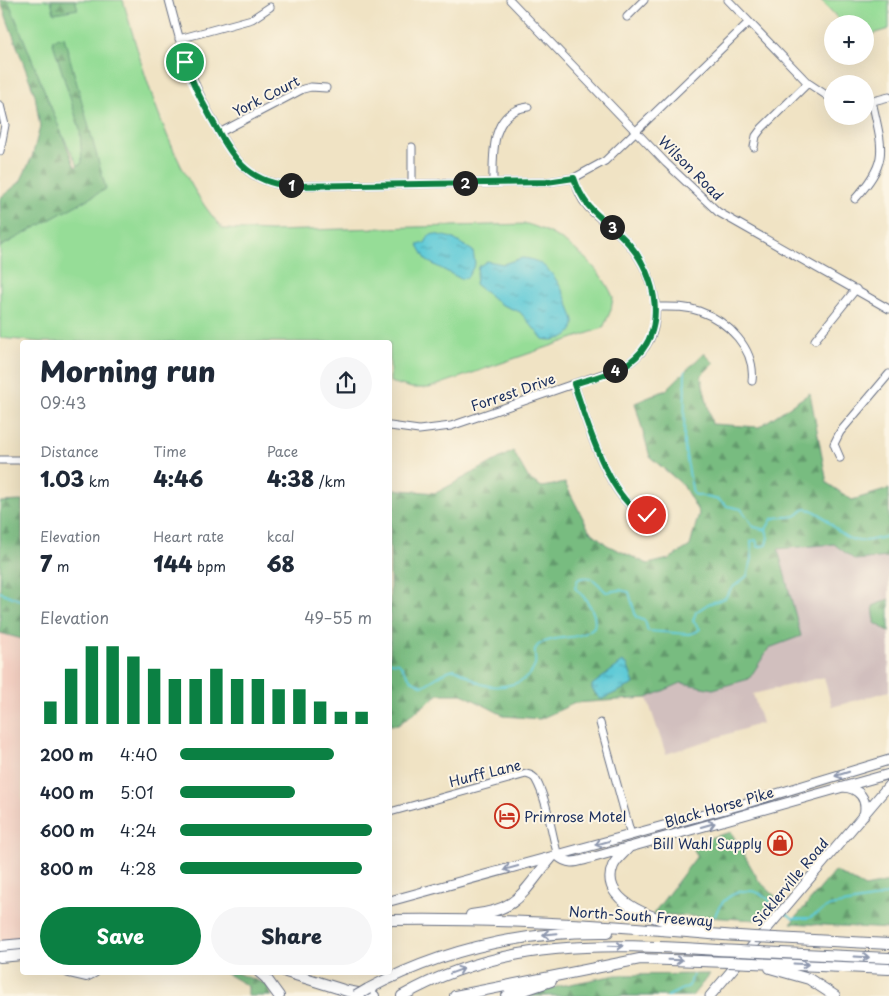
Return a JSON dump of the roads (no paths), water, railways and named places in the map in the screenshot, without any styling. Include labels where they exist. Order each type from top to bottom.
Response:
[{"type":"highway","points":[[628,848],[617,859],[611,872],[615,892],[624,902],[642,913],[682,925],[754,937]]},
{"type":"highway","points":[[417,920],[497,911],[511,905],[555,857]]},
{"type":"highway","name":"North-South Freeway","points":[[392,920],[593,925],[686,934],[889,944]]},
{"type":"highway","points":[[356,996],[371,993],[430,960],[511,939],[569,932],[686,934]]},
{"type":"highway","points":[[0,946],[20,944]]},
{"type":"highway","points":[[402,996],[429,982],[481,963],[511,954],[557,947],[599,945],[889,958]]},
{"type":"highway","points":[[0,957],[20,956]]},
{"type":"highway","points":[[455,996],[587,968],[640,959],[889,969]]},
{"type":"highway","points":[[752,963],[809,979],[835,996]]},
{"type":"highway","points":[[507,996],[587,968]]},
{"type":"highway","points":[[262,975],[279,996]]},
{"type":"highway","points":[[295,975],[347,992],[371,993]]},
{"type":"main road","name":"Black Horse Pike","points":[[392,900],[740,805],[889,760]]},
{"type":"main road","name":"Black Horse Pike","points":[[555,857],[570,863],[889,774]]},
{"type":"main road","name":"Sicklerville Road","points":[[710,996],[889,785]]},
{"type":"main road","points":[[840,787],[852,788],[862,796],[865,804],[864,815]]},
{"type":"main road","points":[[740,805],[743,815]]},
{"type":"main road","points":[[656,828],[658,839]]},
{"type":"street","points":[[168,0],[192,81],[219,133],[242,166],[260,178],[276,184],[547,182],[574,178],[605,161],[749,22]]},
{"type":"street","name":"Wilson Road","points":[[510,0],[693,190],[718,212],[732,222],[889,309]]},
{"type":"street","points":[[627,16],[644,0]]},
{"type":"street","points":[[728,0],[808,83],[824,94]]},
{"type":"street","points":[[179,39],[252,19],[270,7]]},
{"type":"street","points":[[754,147],[756,136],[762,128],[808,83]]},
{"type":"street","name":"York Court","points":[[219,133],[311,87],[326,88]]},
{"type":"street","points":[[874,101],[889,97]]},
{"type":"street","points":[[0,105],[5,125],[0,150]]},
{"type":"street","points":[[494,183],[494,148],[500,126],[515,110],[528,107]]},
{"type":"street","points":[[855,199],[877,177],[883,162],[882,146],[874,121]]},
{"type":"street","points":[[412,147],[412,184]]},
{"type":"street","name":"Forrest Drive","points":[[392,426],[419,430],[451,426],[617,369],[634,359],[643,349],[653,331],[655,307],[651,285],[639,257],[628,242],[584,202],[574,178]]},
{"type":"street","points":[[815,340],[856,289]]},
{"type":"street","points":[[655,307],[693,310],[726,326],[746,351],[752,367],[752,381]]},
{"type":"street","points":[[840,458],[834,444],[840,432],[889,374]]},
{"type":"street","points":[[574,384],[597,448],[613,480],[633,509],[647,515]]},
{"type":"street","points":[[0,460],[20,460]]},
{"type":"street","points":[[600,723],[631,835]]},
{"type":"street","name":"Hurff Lane","points":[[392,811],[531,774],[535,778],[542,798],[555,857]]},
{"type":"water","points":[[434,234],[452,238],[473,251],[475,264],[467,278],[461,279],[427,261],[418,245],[425,243],[429,236]]},
{"type":"water","points":[[522,258],[540,263],[558,283],[574,320],[573,329],[567,336],[552,340],[543,339],[520,312],[500,304],[475,284],[478,267],[487,261],[503,264]]},
{"type":"water","points":[[623,662],[627,664],[634,684],[602,699],[599,698],[592,689],[592,685]]},
{"type":"waterway","points":[[685,371],[684,444],[693,494],[719,500],[727,506],[741,509],[754,527],[766,530]]},
{"type":"waterway","points":[[392,662],[399,663],[411,680],[423,686],[447,671],[454,669],[488,686],[512,684],[520,681],[532,672],[535,665],[537,646],[553,639],[581,635],[594,627],[595,622],[592,611],[583,596],[575,588],[578,579],[591,579],[606,592],[620,590],[629,592],[636,617],[645,621],[648,631],[689,634],[700,629],[693,621],[696,612],[708,604],[725,598],[732,588],[747,576],[752,559],[751,541],[756,540],[758,547],[766,545],[768,537],[766,529],[772,519],[795,516],[803,509],[807,509],[821,515],[844,536],[851,539],[866,541],[889,536]]},
{"type":"waterway","points":[[0,592],[20,600]]},
{"type":"waterway","points":[[715,916],[727,898],[733,894],[746,891],[761,894],[779,909]]},
{"type":"waterway","points":[[785,913],[793,918],[809,918],[830,906],[872,899],[889,893]]},
{"type":"waterway","points":[[668,996],[689,986],[693,975]]},
{"type":"place","name":"Primrose Motel","points":[[507,816]]},
{"type":"place","name":"Bill Wahl Supply","points":[[780,843]]}]
